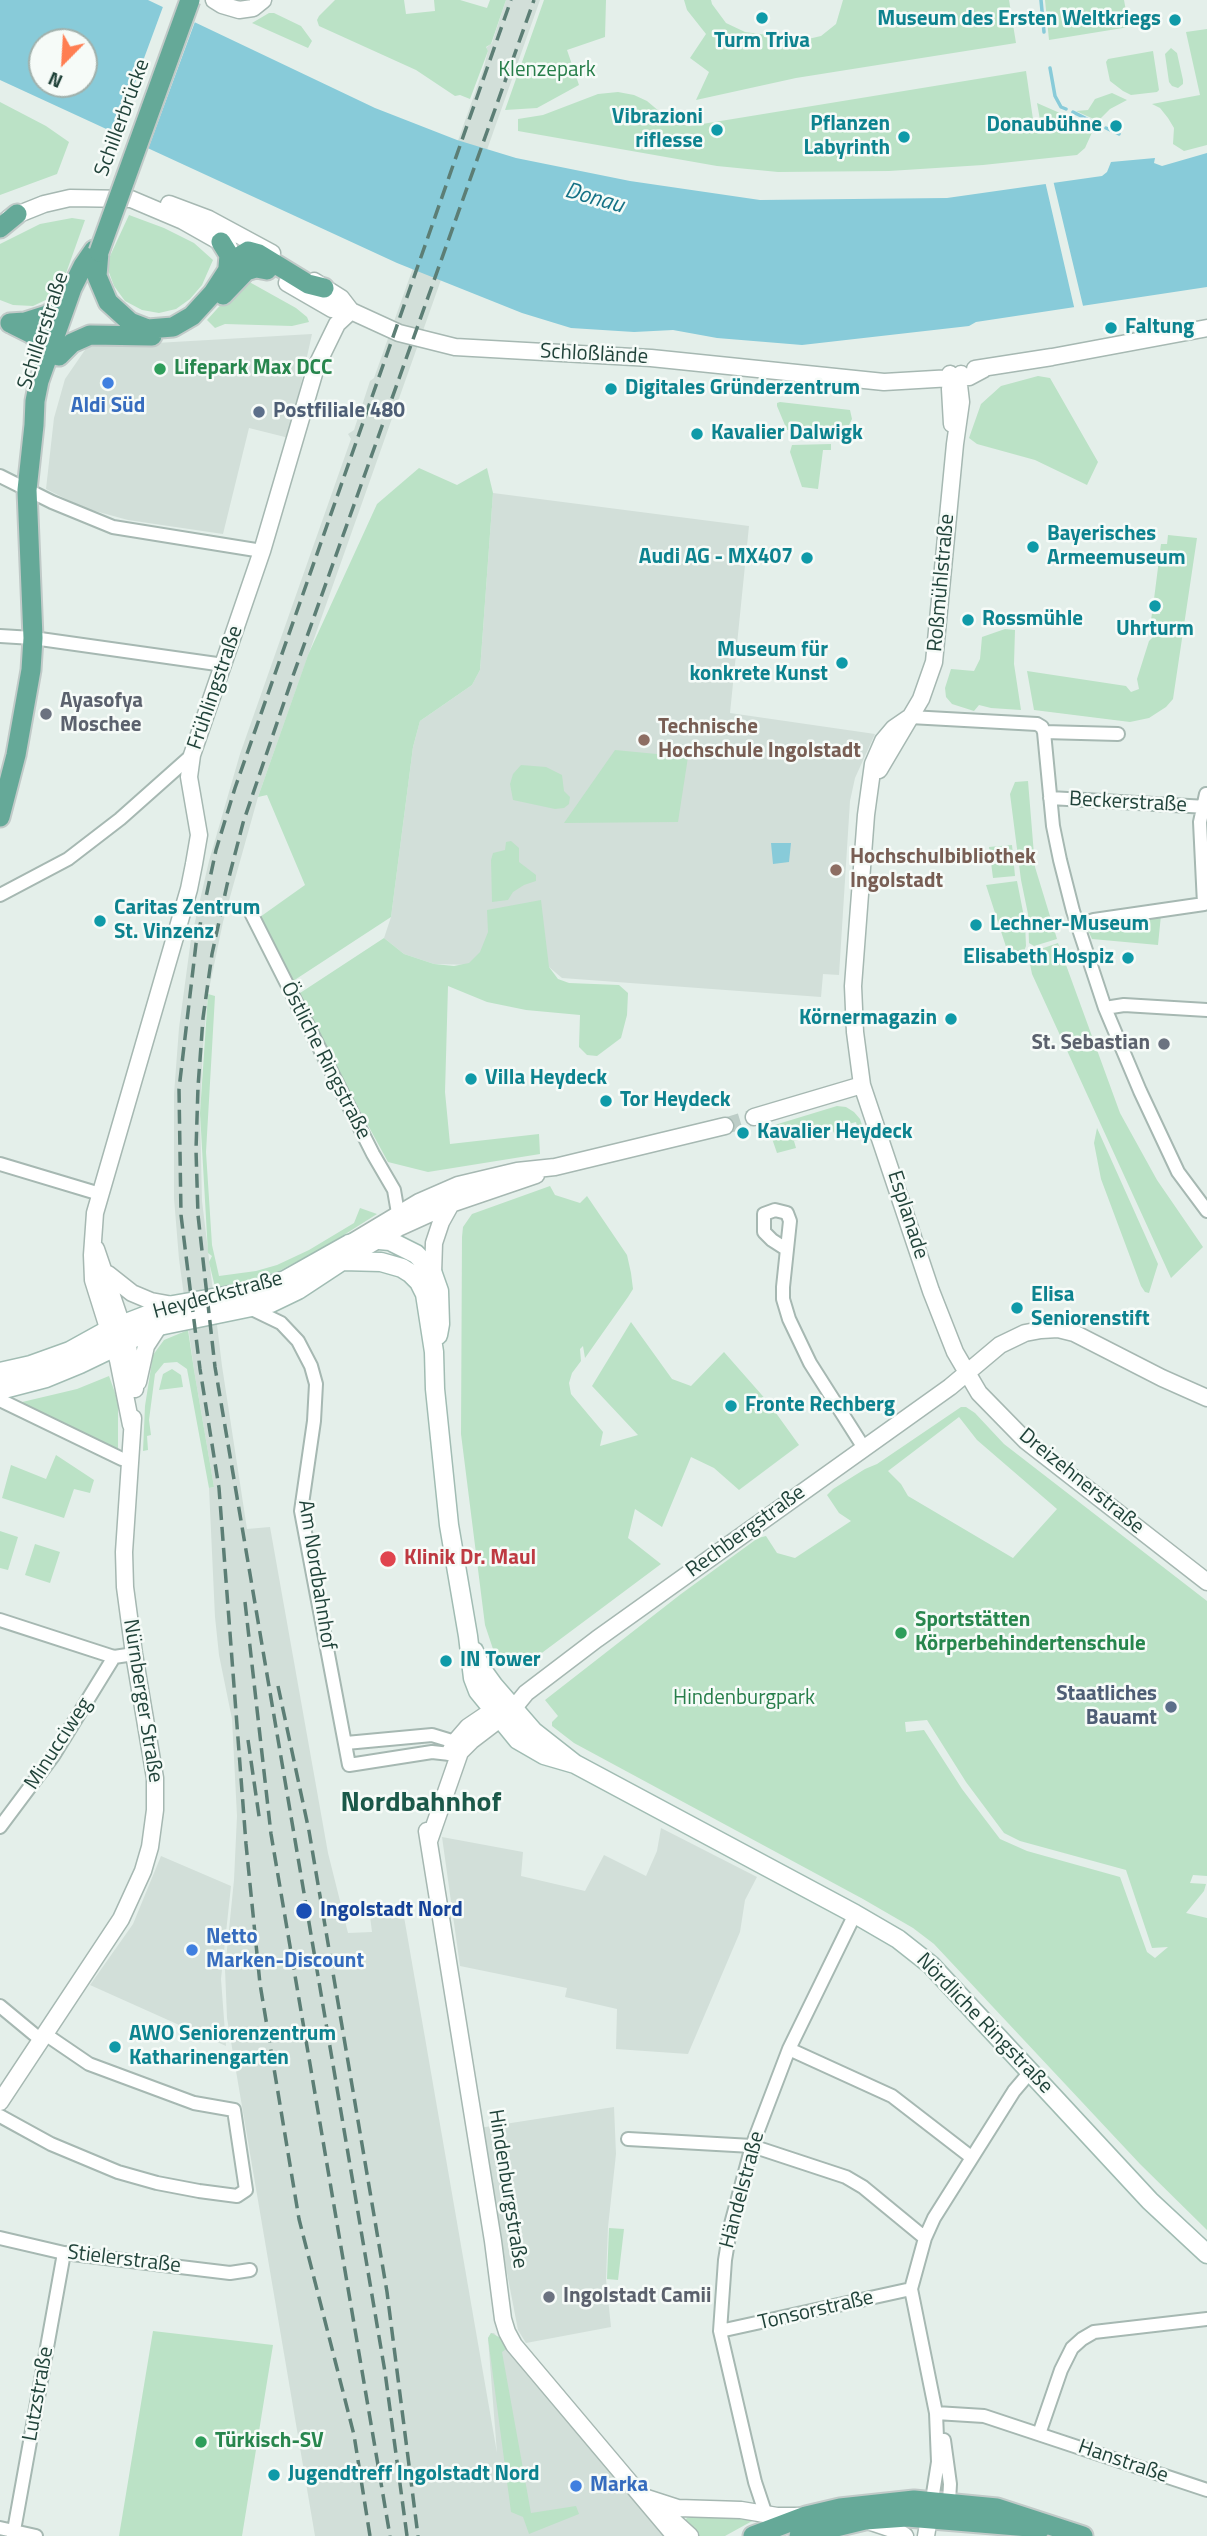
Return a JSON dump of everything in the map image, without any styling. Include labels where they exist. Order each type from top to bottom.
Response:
[{"type":"main road","name":"Schillerbrücke","points":[[97,251],[185,0]]},
{"type":"main road","name":"Schillerbrücke","points":[[97,251],[190,0]]},
{"type":"main road","points":[[0,228],[8,218]]},
{"type":"main road","points":[[220,242],[235,261]]},
{"type":"main road","points":[[97,251],[97,276],[107,302],[130,322],[148,329],[173,327],[192,316],[213,293],[235,261],[253,252],[308,284],[324,288]]},
{"type":"main road","name":"Schillerstraße","points":[[0,817],[16,755],[31,670],[33,638],[27,490],[34,425],[42,410],[72,288],[83,265],[97,251]]},
{"type":"main road","name":"Schillerstraße","points":[[53,358],[97,251]]},
{"type":"main road","points":[[3,322],[32,334],[53,358],[72,343],[90,335],[154,336],[179,332],[197,322],[237,277],[256,268],[267,270]]},
{"type":"main road","points":[[3,322],[25,322],[47,315],[56,309],[72,288]]},
{"type":"main road","points":[[398,1229],[398,1261],[402,1268],[419,1282],[425,1294],[435,1352],[435,1388],[449,1525],[473,1678],[478,1691],[503,1709]]},
{"type":"main road","points":[[398,1229],[433,1274],[439,1291],[440,1324],[435,1352]]},
{"type":"main road","name":"Heydeckstraße","points":[[118,1335],[173,1305],[253,1291],[285,1280],[349,1244],[379,1238],[398,1229]]},
{"type":"main road","points":[[342,1261],[381,1262],[402,1268]]},
{"type":"main road","name":"Heydeckstraße","points":[[118,1335],[178,1320],[252,1309],[286,1297],[342,1261]]},
{"type":"main road","points":[[0,1372],[31,1365],[118,1335]]},
{"type":"main road","points":[[0,1390],[46,1378],[80,1364],[118,1335]]},
{"type":"main road","name":"Nördliche Ringstraße","points":[[503,1709],[575,1764],[898,1939],[931,1965],[1150,2201],[1207,2253]]},
{"type":"main road","points":[[753,2536],[806,2515],[868,2504],[938,2514]]},
{"type":"main road","points":[[799,2536],[865,2520],[997,2508],[1083,2536]]},
{"type":"street","points":[[214,0],[239,10],[253,8],[262,0]]},
{"type":"street","points":[[8,218],[44,204],[86,196],[171,205],[209,219],[256,243],[341,298],[351,311]]},
{"type":"street","points":[[131,199],[183,221],[220,242]]},
{"type":"street","points":[[235,261],[267,270],[325,306],[351,311]]},
{"type":"street","name":"Schloßlände","points":[[351,311],[399,333],[455,347],[651,358],[884,382],[928,381],[1207,328]]},
{"type":"street","name":"Frühlingstraße","points":[[118,1335],[93,1280],[93,1240],[100,1194],[192,877],[199,835],[190,777],[192,755],[262,551],[316,367],[337,324],[351,311]]},
{"type":"street","name":"Schloßlände","points":[[844,376],[876,371],[966,372]]},
{"type":"street","name":"Roßmühlstraße","points":[[910,716],[925,690],[934,662],[955,444],[956,405],[950,389],[966,372],[970,382],[956,405]]},
{"type":"street","points":[[928,381],[956,405]]},
{"type":"street","points":[[0,476],[76,513],[113,527],[262,551]]},
{"type":"street","points":[[0,636],[33,638],[224,665]]},
{"type":"street","points":[[910,716],[1037,724],[1042,727],[1052,827],[1078,925],[1105,1008],[1178,1172],[1205,1205]]},
{"type":"street","name":"Esplanade","points":[[910,716],[869,788],[853,986],[855,1032],[862,1085],[931,1291],[952,1345],[966,1372]]},
{"type":"street","points":[[1044,732],[1118,734]]},
{"type":"street","points":[[0,895],[68,859],[192,755]]},
{"type":"street","name":"Beckerstraße","points":[[1050,798],[1206,803]]},
{"type":"street","points":[[1078,925],[1094,920],[1205,904],[1200,822],[1206,803]]},
{"type":"street","name":"Östliche Ringstraße","points":[[249,909],[366,1142],[394,1190],[398,1229]]},
{"type":"street","points":[[1105,1008],[1124,1005],[1207,1010]]},
{"type":"street","points":[[754,1117],[862,1085]]},
{"type":"street","name":"Heydeckstraße","points":[[349,1244],[398,1229],[451,1204],[555,1167],[725,1126]]},
{"type":"street","points":[[0,1164],[100,1194]]},
{"type":"street","name":"Heydeckstraße","points":[[398,1229],[419,1202],[470,1181],[517,1171],[555,1167]]},
{"type":"street","points":[[433,1274],[434,1243],[451,1204]]},
{"type":"street","points":[[342,1261],[379,1238]]},
{"type":"street","name":"Frühlingstraße","points":[[93,1240],[104,1270],[118,1335]]},
{"type":"street","points":[[786,1249],[783,1287],[789,1320],[810,1363],[864,1448]]},
{"type":"street","points":[[104,1270],[132,1293],[151,1301],[173,1305]]},
{"type":"street","name":"Am Nordbahnhof","points":[[252,1309],[281,1323],[298,1341],[311,1366],[316,1384],[314,1421],[301,1511],[349,1765],[455,1750]]},
{"type":"street","points":[[135,1395],[146,1346],[159,1326]]},
{"type":"street","points":[[966,1372],[993,1350],[1019,1335],[1058,1329],[1090,1340],[1207,1398]]},
{"type":"street","name":"Nürnberger Straße","points":[[0,2102],[121,1919],[143,1871],[150,1847],[155,1810],[155,1778],[125,1587],[124,1552],[135,1395],[118,1335]]},
{"type":"street","name":"Nürnberger Straße","points":[[118,1335],[131,1425]]},
{"type":"street","name":"Rechbergstraße","points":[[503,1709],[679,1579],[950,1387],[966,1372]]},
{"type":"street","name":"Dreizehnerstraße","points":[[966,1372],[979,1393],[1026,1441],[1207,1582]]},
{"type":"street","points":[[0,1400],[129,1460]]},
{"type":"street","points":[[0,1620],[114,1657],[134,1654]]},
{"type":"street","name":"Minucciweg","points":[[0,1827],[53,1756],[114,1657]]},
{"type":"street","name":"Hindenburgstraße","points":[[503,1709],[468,1727],[455,1750],[429,1841],[503,2319],[514,2345],[644,2497],[672,2534]]},
{"type":"street","points":[[346,1743],[432,1735],[445,1737],[455,1750]]},
{"type":"street","name":"Händelstraße","points":[[766,2515],[755,2482],[720,2331],[721,2286],[731,2224],[752,2146],[789,2049],[855,1914]]},
{"type":"street","points":[[0,2006],[43,2037],[89,2064],[194,2103],[234,2110],[246,2190],[236,2196],[198,2191],[118,2172],[51,2144],[0,2116]]},
{"type":"street","points":[[789,2049],[892,2096],[971,2157]]},
{"type":"street","points":[[938,2514],[936,2413],[911,2289],[925,2238],[934,2218],[1014,2091],[1031,2071]]},
{"type":"street","points":[[628,2139],[752,2146],[846,2177],[863,2187],[925,2238]]},
{"type":"street","name":"Stielerstraße","points":[[0,2238],[64,2253],[230,2273],[250,2270]]},
{"type":"street","name":"Lutzstraße","points":[[14,2534],[64,2253]]},
{"type":"street","name":"Tonsorstraße","points":[[720,2331],[911,2289]]},
{"type":"street","points":[[1040,2434],[1061,2370],[1072,2348],[1082,2339],[1094,2332],[1207,2319]]},
{"type":"street","points":[[936,2413],[942,2429],[947,2459],[938,2514]]},
{"type":"street","name":"Hanstraße","points":[[936,2413],[984,2416],[1207,2490]]},
{"type":"street","points":[[741,2510],[751,2499],[755,2482]]},
{"type":"street","points":[[644,2497],[678,2508],[741,2510],[766,2515],[806,2515]]},
{"type":"street","name":"Hindenburgstraße","points":[[644,2497],[690,2536]]},
{"type":"street","points":[[865,2520],[905,2536]]},
{"type":"street","points":[[0,2528],[14,2534],[36,2536]]},
{"type":"shaded area","points":[[506,0],[540,0],[258,797],[223,922],[208,994],[203,1047],[200,1113],[202,1201],[222,1366],[247,1529],[270,1527],[328,1853],[348,1933],[372,1932],[370,1916],[403,1911],[497,2453],[488,2338],[491,2333],[494,2333],[628,2489],[664,2536],[315,2536],[227,2018],[225,1969],[237,1816],[232,1719],[219,1655],[215,1617],[209,1488],[214,1487],[179,1259],[174,1198],[174,1094],[179,1028],[191,939],[209,861],[240,754],[351,439],[348,434],[354,430],[370,381],[374,378],[483,70],[488,51],[486,48],[492,43]]},
{"type":"shaded area","points":[[312,334],[289,438],[249,428],[223,534],[128,520],[84,508],[46,489],[54,418],[65,379],[87,347]]},
{"type":"shaded area","name":"Technische Hochschule Ingolstadt","points":[[493,493],[749,526],[730,713],[875,734],[855,778],[850,801],[839,975],[823,974],[821,997],[562,978],[549,967],[434,964],[404,954],[384,938],[391,917],[413,747],[420,721],[472,685],[480,670]]},
{"type":"shaded area","points":[[661,1828],[757,1877],[745,1900],[740,1932],[688,2054],[616,2049],[617,2009],[565,1997],[567,1988],[460,1966],[442,1837],[523,1852],[521,1876],[585,1891],[604,1855],[646,1876],[657,1851]]},
{"type":"shaded area","points":[[161,1856],[231,1886],[221,1979],[226,2046],[90,1985],[133,1924]]},
{"type":"shaded area","points":[[614,2107],[616,2154],[608,2227],[606,2279],[611,2327],[526,2343],[518,2330],[479,2128]]},
{"type":"green space","points":[[335,0],[404,0],[406,14],[435,11],[434,0],[460,0],[487,8],[490,0],[506,0],[491,44],[486,47],[488,51],[470,99],[455,96],[416,70],[319,26],[319,16]]},
{"type":"green space","name":"Klenzepark","points":[[544,0],[606,0],[605,37],[567,50],[579,85],[537,108],[505,110]]},
{"type":"green space","points":[[684,0],[711,0],[726,23],[745,32],[804,40],[821,36],[836,24],[843,0],[1009,0],[1016,43],[796,78],[696,100],[709,72],[690,58],[706,34],[687,10]]},
{"type":"green space","points":[[1045,0],[1124,0],[1129,27],[1049,40]]},
{"type":"green space","points":[[269,13],[301,26],[312,41],[308,48],[252,23]]},
{"type":"green space","points":[[1207,29],[1207,145],[1184,151],[1173,144],[1174,128],[1168,118],[1160,108],[1152,104],[1200,95],[1186,32]]},
{"type":"green space","points":[[1171,48],[1177,53],[1183,80],[1183,84],[1178,88],[1169,82],[1165,54]]},
{"type":"green space","points":[[1153,51],[1159,90],[1157,92],[1131,95],[1110,81],[1106,62],[1108,59]]},
{"type":"green space","points":[[1026,71],[1035,133],[1042,131],[1037,103],[1094,128],[1085,148],[1077,155],[889,171],[778,172],[717,166],[518,131],[518,119],[543,115],[598,94],[618,92],[634,95],[647,101],[673,123],[690,126]]},
{"type":"green space","points":[[1112,93],[1127,100],[1110,109],[1098,121],[1076,111],[1088,110],[1095,99]]},
{"type":"green space","points":[[0,102],[46,126],[69,142],[57,174],[0,195]]},
{"type":"green space","points":[[129,215],[194,243],[213,260],[202,285],[190,299],[176,309],[159,313],[142,310],[125,301],[114,286],[107,267],[108,256]]},
{"type":"green space","points":[[72,218],[85,220],[65,276],[52,297],[33,306],[13,305],[0,300],[0,244],[40,224]]},
{"type":"green space","points":[[244,279],[296,308],[309,322],[292,326],[225,324],[215,328],[207,320]]},
{"type":"green space","points":[[1038,376],[1050,378],[1098,462],[1087,485],[1035,460],[977,444],[969,438],[981,404],[1001,386]]},
{"type":"green space","points":[[780,402],[850,410],[852,419],[849,425],[787,430],[777,406]]},
{"type":"green space","points":[[831,444],[831,450],[823,450],[818,489],[802,487],[790,452],[792,445]]},
{"type":"green space","points":[[419,468],[457,485],[487,468],[493,493],[480,670],[472,685],[420,721],[413,747],[391,917],[290,983],[260,917],[305,885],[267,795],[258,797],[308,655],[377,504]]},
{"type":"green space","points":[[1168,535],[1197,538],[1173,699],[1149,718],[1130,722],[1034,710],[1027,671],[1126,686],[1131,692],[1139,689],[1137,679],[1149,641],[1155,635],[1150,627],[1152,613],[1160,614],[1161,600],[1154,599],[1161,544],[1167,544]]},
{"type":"green space","points":[[1005,629],[1015,630],[1014,664],[1021,710],[979,705],[974,711],[952,704],[946,697],[945,688],[951,669],[974,671],[980,659],[982,637]]},
{"type":"green space","points":[[615,750],[688,757],[678,822],[564,823]]},
{"type":"green space","points":[[521,765],[546,767],[562,775],[564,791],[570,797],[569,804],[555,809],[513,800],[510,784],[513,774]]},
{"type":"green space","points":[[1028,781],[1035,867],[1057,939],[1034,946],[1029,943],[1028,914],[1010,794],[1015,782]]},
{"type":"green space","points":[[511,841],[519,848],[519,862],[536,875],[536,881],[513,892],[508,900],[492,902],[493,853],[505,850],[506,842]]},
{"type":"green space","points":[[1012,845],[1015,876],[993,878],[989,847]]},
{"type":"green space","points":[[1017,881],[1025,922],[1026,946],[1024,951],[1009,956],[986,885]]},
{"type":"green space","points":[[541,900],[549,967],[558,979],[569,983],[619,985],[628,993],[627,1015],[621,1038],[597,1056],[587,1055],[579,1047],[580,1015],[526,1010],[487,1002],[448,986],[445,1092],[450,1144],[539,1134],[540,1154],[428,1172],[388,1162],[297,995],[384,938],[404,954],[434,964],[454,966],[469,963],[480,952],[488,932],[487,910]]},
{"type":"green space","points":[[1161,915],[1158,945],[1092,939],[1086,926]]},
{"type":"green space","points":[[1058,943],[1120,1113],[1157,1180],[1203,1247],[1171,1278],[1032,974],[1029,959],[1032,952]]},
{"type":"green space","points":[[208,994],[215,996],[206,1152],[212,1245],[219,1276],[277,1265],[309,1250],[354,1223],[360,1208],[377,1214],[328,1245],[279,1271],[240,1283],[215,1287],[209,1262],[212,1256],[208,1253],[200,1113]]},
{"type":"green space","points":[[837,1106],[854,1112],[860,1119],[865,1134],[858,1131],[856,1122],[845,1125],[847,1132],[835,1135],[832,1129],[794,1141],[796,1148],[777,1153],[768,1127]]},
{"type":"green space","points":[[1097,1128],[1158,1264],[1149,1293],[1141,1286],[1101,1179],[1094,1143]]},
{"type":"green space","points":[[550,1186],[555,1195],[580,1203],[587,1196],[627,1255],[631,1273],[633,1289],[585,1358],[583,1346],[580,1349],[581,1361],[572,1373],[569,1383],[571,1394],[603,1432],[600,1446],[638,1435],[592,1386],[631,1322],[672,1379],[691,1386],[724,1352],[768,1402],[799,1445],[739,1490],[714,1468],[691,1457],[662,1527],[635,1509],[628,1538],[661,1564],[531,1661],[510,1665],[494,1652],[485,1625],[461,1434],[462,1237],[463,1227],[472,1214]]},
{"type":"green space","points":[[188,1330],[214,1487],[209,1488],[187,1369],[177,1362],[164,1363],[155,1374],[149,1420],[151,1435],[147,1436],[148,1450],[143,1451],[145,1406],[153,1355],[164,1340]]},
{"type":"green space","points":[[172,1369],[181,1375],[183,1387],[159,1390],[163,1374]]},
{"type":"green space","points":[[109,1376],[118,1401],[118,1451],[18,1403],[77,1389]]},
{"type":"green space","name":"Hindenburgpark","points":[[961,1407],[966,1407],[1004,1444],[1207,1601],[1207,1876],[1193,1875],[1190,1883],[1206,1884],[1204,1891],[1186,1913],[1207,1918],[1207,2230],[1140,2164],[934,1944],[913,1928],[863,1899],[574,1743],[552,1726],[558,1716],[545,1700],[758,1538],[766,1536],[777,1553],[795,1558],[851,1521],[839,1513],[827,1495]],"holes":[[[959,1417],[977,1440],[1057,1509],[1013,1558],[908,1496],[888,1471]],[[927,1720],[966,1782],[1004,1833],[1020,1841],[1126,1870],[1152,1948],[1168,1947],[1155,1958],[1147,1952],[1120,1877],[1027,1851],[1000,1839],[962,1789],[924,1730],[906,1732],[905,1722]]]},
{"type":"green space","points":[[56,1455],[94,1480],[90,1493],[74,1489],[64,1518],[2,1498],[11,1465],[46,1479]]},
{"type":"green space","points":[[0,1531],[18,1537],[8,1570],[0,1568]]},
{"type":"green space","points":[[35,1544],[60,1552],[50,1583],[25,1575]]},
{"type":"green space","points":[[609,2228],[624,2229],[618,2280],[607,2279]]},
{"type":"green space","name":"Türkisch-SV","points":[[153,2331],[273,2345],[242,2536],[119,2536]]},
{"type":"green space","points":[[491,2333],[503,2339],[509,2347],[502,2352],[531,2513],[576,2506],[579,2514],[529,2534],[523,2517],[511,2512],[488,2338]]},
{"type":"green space","points":[[692,2516],[754,2520],[725,2536],[696,2536],[682,2523]]},
{"type":"water","name":"Donau","points":[[0,0],[148,0],[375,108],[457,140],[516,158],[630,181],[760,200],[947,198],[1102,176],[1111,162],[1155,158],[1154,163],[1162,166],[1207,153],[1207,287],[976,322],[969,326],[802,345],[717,338],[673,330],[634,332],[571,328],[522,313],[397,263],[39,98],[98,98],[98,28],[28,28],[28,93],[0,80]]},
{"type":"water","points":[[771,843],[791,843],[789,862],[773,864]]},
{"type":"pier","points":[[164,4],[196,19],[147,152],[115,137]]},
{"type":"pier","points":[[1053,180],[1084,310],[1075,311],[1045,181]]},
{"type":"waterway","points":[[1041,0],[1044,32]]},
{"type":"waterway","points":[[1050,68],[1055,96],[1061,107],[1066,109]]},
{"type":"waterway","points":[[1073,112],[1097,124]]},
{"type":"waterway","points":[[1106,128],[1119,134]]},
{"type":"tunnel","points":[[725,1126],[754,1117]]},
{"type":"railway","points":[[370,2536],[354,2435],[299,2219],[260,1984],[246,1844],[219,1488],[200,1369],[181,1215],[179,1089],[196,944],[216,850],[235,788],[511,0]]},
{"type":"railway","points":[[407,2536],[385,2372],[215,1367],[198,1215],[198,1087],[203,1018],[212,954],[243,823],[534,0]]},
{"type":"railway","points":[[245,1602],[271,1834],[390,2536]]},
{"type":"railway","points":[[278,1686],[309,1831],[387,2292],[418,2536]]},
{"type":"railway","points":[[248,1740],[260,1823]]},
{"type":"place","name":"Turm Triva","points":[[762,18]]},
{"type":"place","name":"Museum des Ersten Weltkriegs","points":[[1175,20]]},
{"type":"place","name":"Donaubühne","points":[[1116,126]]},
{"type":"place","name":"Vibrazioni riflesse","points":[[717,130]]},
{"type":"place","name":"Pflanzen Labyrinth","points":[[904,137]]},
{"type":"place","name":"Faltung","points":[[1111,328]]},
{"type":"place","name":"Lifepark Max DCC","points":[[160,369]]},
{"type":"place","name":"Aldi Süd","points":[[108,383]]},
{"type":"place","name":"Digitales Gründerzentrum","points":[[611,389]]},
{"type":"place","name":"Postfiliale 480","points":[[259,412]]},
{"type":"place","name":"Kavalier Dalwigk","points":[[697,434]]},
{"type":"place","name":"Bayerisches Armeemuseum","points":[[1033,547]]},
{"type":"place","name":"Audi AG - MX407","points":[[807,558]]},
{"type":"place","name":"Uhrturm","points":[[1155,606]]},
{"type":"place","name":"Rossmühle","points":[[968,620]]},
{"type":"place","name":"Museum für konkrete Kunst","points":[[842,663]]},
{"type":"place","name":"Ayasofya Moschee","points":[[46,714]]},
{"type":"place","name":"Technische Hochschule Ingolstadt","points":[[644,740]]},
{"type":"place","name":"Hochschulbibliothek Ingolstadt","points":[[836,870]]},
{"type":"place","name":"Caritas Zentrum St. Vinzenz","points":[[100,921]]},
{"type":"place","name":"Lechner-Museum","points":[[976,925]]},
{"type":"place","name":"Elisabeth Hospiz","points":[[1128,958]]},
{"type":"place","name":"Körnermagazin","points":[[951,1019]]},
{"type":"place","name":"St. Sebastian","points":[[1164,1044]]},
{"type":"place","name":"Villa Heydeck","points":[[471,1079]]},
{"type":"place","name":"Tor Heydeck","points":[[606,1101]]},
{"type":"place","name":"Kavalier Heydeck","points":[[743,1133]]},
{"type":"place","name":"Elisa Seniorenstift","points":[[1017,1308]]},
{"type":"place","name":"Fronte Rechberg","points":[[731,1406]]},
{"type":"place","name":"Klinik Dr. Maul","points":[[388,1559]]},
{"type":"place","name":"Sportstätten Körperbehindertenschule","points":[[901,1633]]},
{"type":"place","name":"IN Tower","points":[[446,1661]]},
{"type":"place","name":"Staatliches Bauamt","points":[[1171,1707]]},
{"type":"place","name":"Ingolstadt Nord","points":[[304,1911]]},
{"type":"place","name":"Netto Marken-Discount","points":[[192,1950]]},
{"type":"place","name":"AWO Seniorenzentrum Katharinengarten","points":[[115,2047]]},
{"type":"place","name":"Ingolstadt Camii","points":[[549,2297]]},
{"type":"place","name":"Türkisch-SV","points":[[201,2442]]},
{"type":"place","name":"Jugendtreff Ingolstadt Nord","points":[[274,2475]]},
{"type":"place","name":"Marka","points":[[576,2486]]},
{"type":"district","name":"Nordbahnhof","points":[[421,1804]]}]
